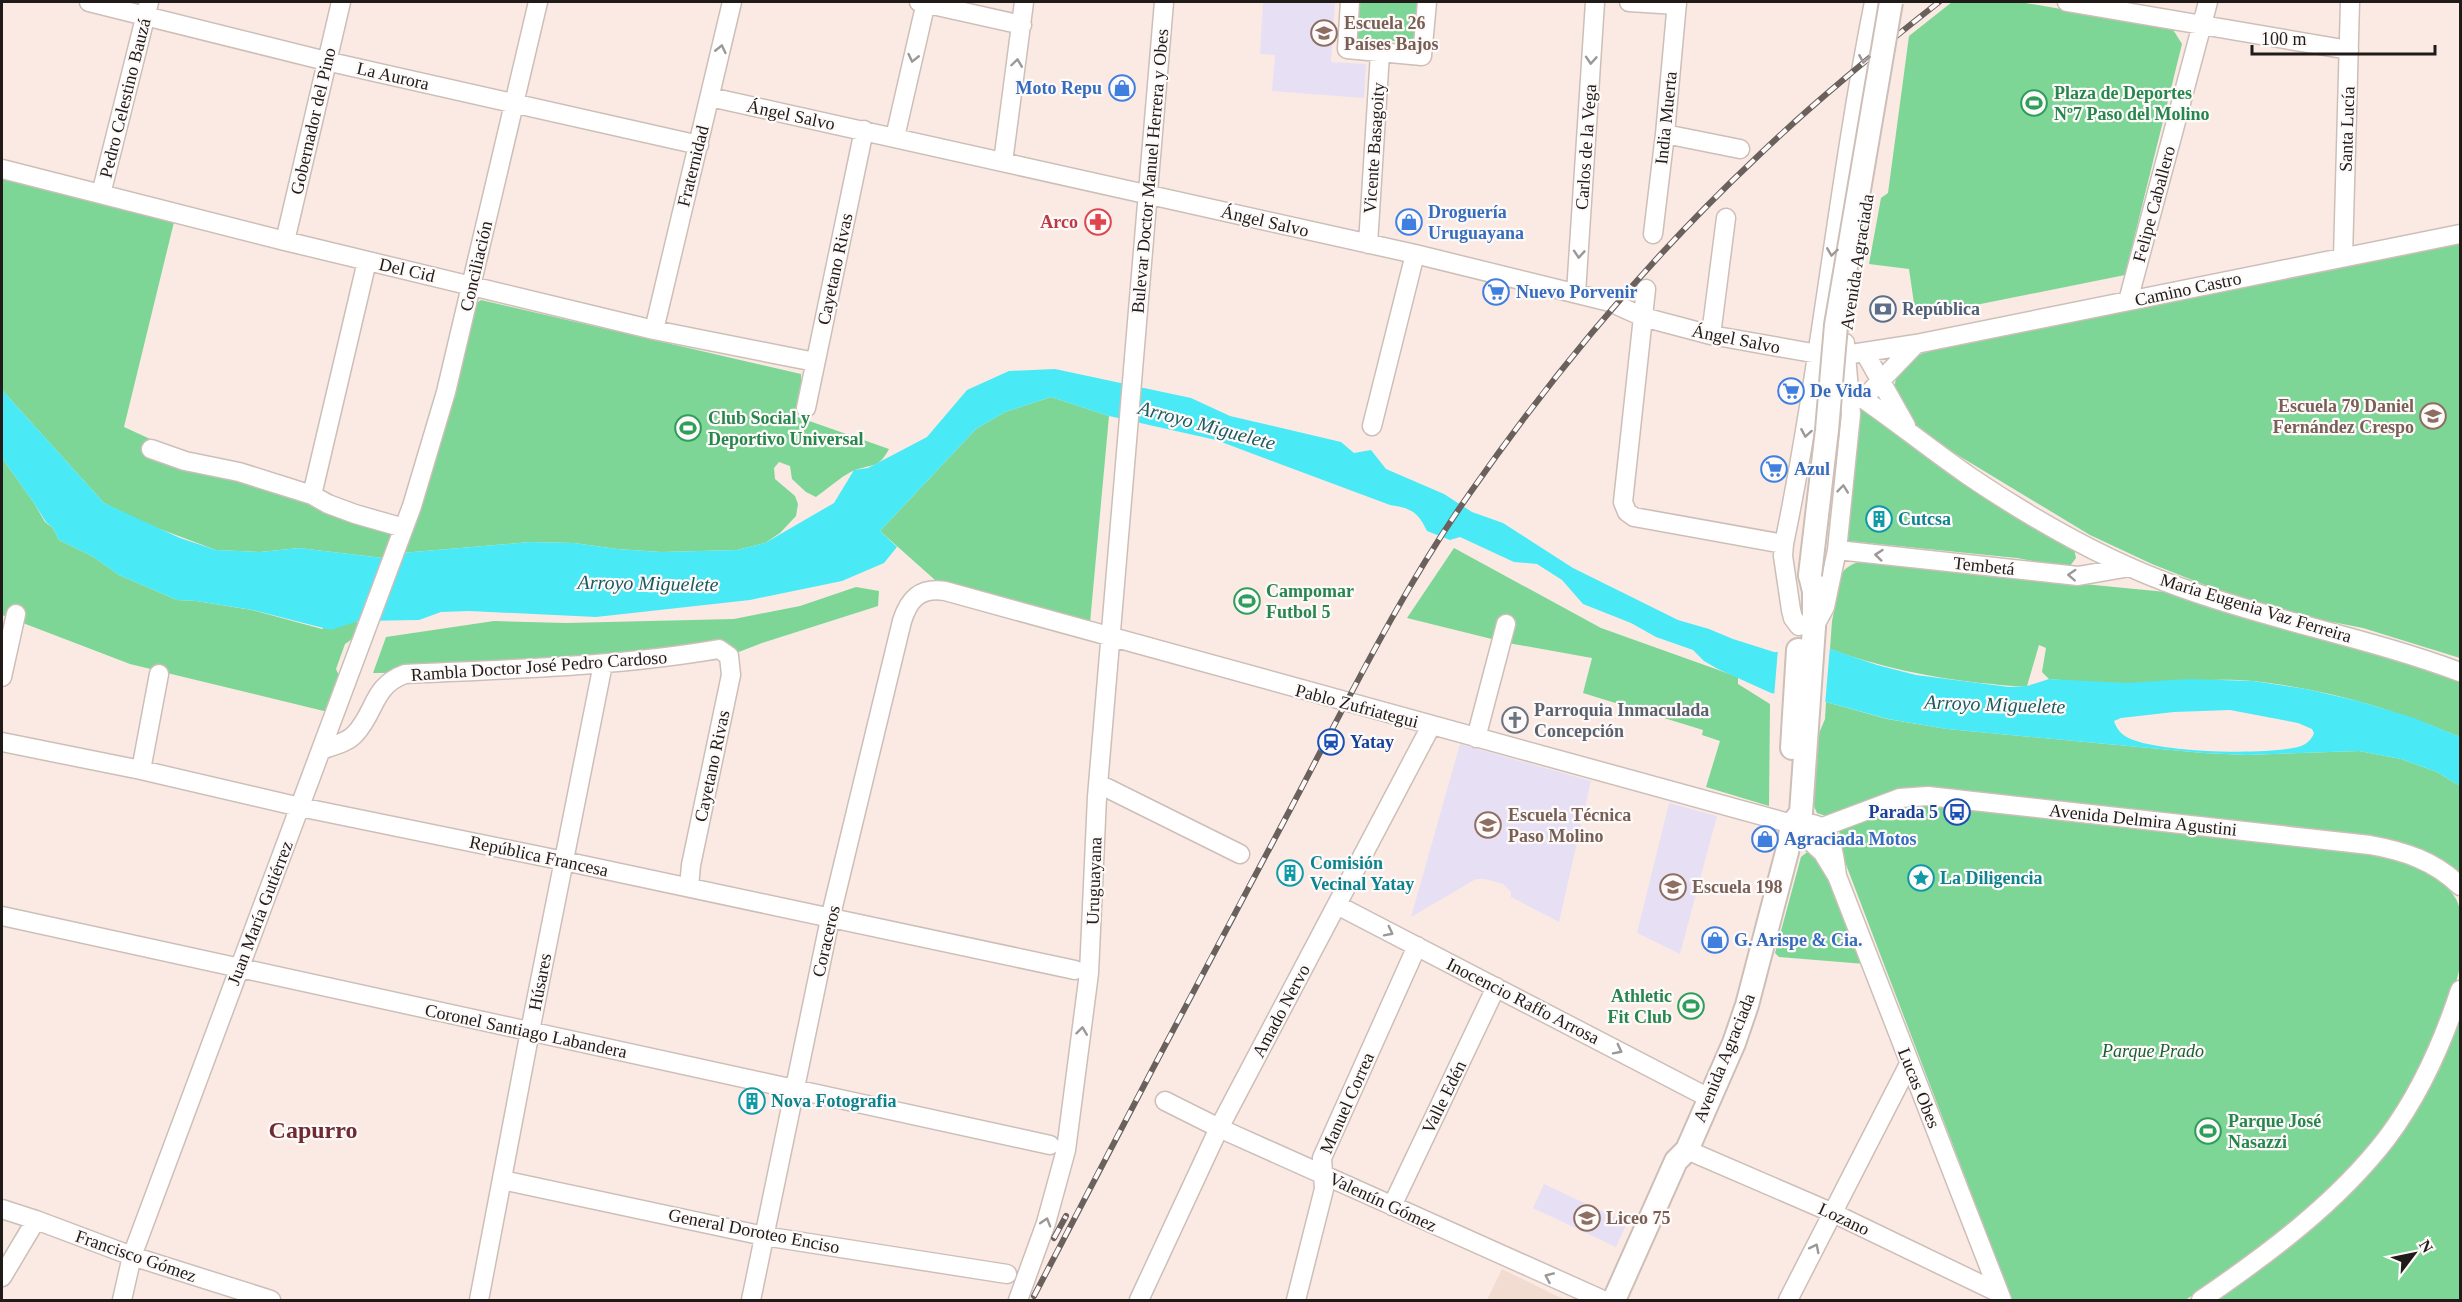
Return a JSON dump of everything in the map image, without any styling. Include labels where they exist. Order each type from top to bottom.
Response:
[{"type":"main road","name":"Avenida Agraciada","points":[[1614,1300],[1676,1161],[1687,1150],[1734,1043],[1750,995],[1787,852],[1792,824],[1788,813],[1802,709],[1807,627],[1804,588],[1810,575],[1827,430],[1836,325],[1891,2]]},
{"type":"main road","name":"Avenida Agraciada","points":[[1625,1300],[1688,1164],[1687,1150]]},
{"type":"street","name":"La Aurora","points":[[89,2],[148,9],[326,61],[699,145]]},
{"type":"street","name":"Gobernador del Pino","points":[[285,241],[341,2]]},
{"type":"street","name":"Conciliación","points":[[402,534],[446,392],[538,2]]},
{"type":"street","name":"Fraternidad","points":[[654,330],[732,2]]},
{"type":"street","points":[[894,137],[924,2],[1023,25]]},
{"type":"street","points":[[1003,162],[1023,25],[1024,2]]},
{"type":"street","name":"Bulevar Doctor Manuel Herrera y Obes","points":[[1127,454],[1164,2]]},
{"type":"street","points":[[1350,2],[1347,49],[1422,56],[1427,2]]},
{"type":"street","name":"Carlos de la Vega","points":[[1576,293],[1595,2]]},
{"type":"street","points":[[1629,2],[1677,3]]},
{"type":"street","name":"Avenida Agraciada","points":[[1874,2],[1843,174],[1813,393],[1784,544],[1783,556],[1793,618],[1807,627],[1826,607],[1837,550],[1851,414],[1856,399],[1845,355],[1844,329],[1902,2]]},
{"type":"street","points":[[2067,2],[2349,50]]},
{"type":"street","name":"Felipe Caballero","points":[[2128,301],[2208,2]]},
{"type":"street","name":"Santa Lucía","points":[[2343,257],[2350,2]]},
{"type":"street","name":"India Muerta","points":[[1653,234],[1677,3]]},
{"type":"street","name":"Pedro Celestino Bauzá","points":[[101,194],[148,9]]},
{"type":"street","name":"Vicente Basagoity","points":[[1368,244],[1380,53]]},
{"type":"street","name":"Ángel Salvo","points":[[710,97],[1415,254],[1617,304],[1643,318],[1711,334],[1818,354]]},
{"type":"street","name":"Cayetano Rivas","points":[[806,408],[864,130]]},
{"type":"street","points":[[1665,135],[1740,149]]},
{"type":"street","name":"Del Cid","points":[[2,168],[285,241],[471,284],[654,330],[815,362]]},
{"type":"street","points":[[1711,334],[1726,218]]},
{"type":"street","name":"Camino Castro","points":[[1818,354],[1845,355],[1916,344],[2460,234]]},
{"type":"street","points":[[1372,426],[1415,254]]},
{"type":"street","points":[[312,495],[367,261]]},
{"type":"street","points":[[1646,289],[1623,502],[1627,512],[1634,517],[1784,544]]},
{"type":"street","points":[[1856,399],[1880,381],[1916,344]]},
{"type":"street","name":"María Eugenia Vaz Ferreira","points":[[1864,353],[1908,430]]},
{"type":"street","name":"María Eugenia Vaz Ferreira","points":[[1813,393],[1856,399],[1908,430],[1969,476],[2005,499],[2080,542],[2130,567],[2181,588],[2358,639],[2460,672]]},
{"type":"street","points":[[151,449],[185,462],[239,472],[312,495],[328,504],[402,534]]},
{"type":"street","name":"Uruguayana","points":[[1018,1300],[1046,1223],[1070,1128],[1089,974],[1098,791],[1127,454]]},
{"type":"street","name":"Juan María Gutiérrez","points":[[122,1300],[132,1256],[402,534]]},
{"type":"street","name":"Tembetá","points":[[1837,550],[2078,576],[2130,567]]},
{"type":"street","name":"Pablo Zufriategui","points":[[923,591],[945,591],[1111,639],[1792,824]]},
{"type":"street","name":"Coraceros","points":[[751,1300],[830,920],[902,621],[911,601],[923,591]]},
{"type":"street","points":[[2,676],[16,614]]},
{"type":"street","points":[[1476,738],[1506,624]]},
{"type":"street","name":"Cayetano Rivas","points":[[689,887],[691,865],[731,675],[729,656],[719,649]]},
{"type":"street","name":"Rambla Doctor José Pedro Cardoso","points":[[321,750],[340,744],[356,733],[380,690],[391,680],[405,674],[603,664],[661,659],[719,649]]},
{"type":"street","name":"Húsares","points":[[479,1300],[603,664]]},
{"type":"street","points":[[141,770],[159,674]]},
{"type":"street","name":"Amado Nervo","points":[[1139,1300],[1220,1128],[1431,726]]},
{"type":"street","name":"República Francesa","points":[[2,742],[141,770],[300,807],[689,887],[830,920],[1075,970]]},
{"type":"street","points":[[1098,791],[1240,854]]},
{"type":"street","name":"Avenida Delmira Agustini","points":[[1820,828],[1900,798],[1928,796],[2370,845],[2391,849],[2427,861],[2460,886]]},
{"type":"street","points":[[1792,824],[1809,823],[1820,828]]},
{"type":"street","name":"Lucas Obes","points":[[1792,824],[1823,853],[1837,876],[2001,1297]]},
{"type":"street","name":"Lucas Obes","points":[[1820,828],[1833,850],[1837,876]]},
{"type":"street","name":"Inocencio Raffo Arrosa","points":[[1337,905],[1709,1098]]},
{"type":"street","name":"Coronel Santiago Labandera","points":[[2,916],[1050,1145]]},
{"type":"street","name":"Manuel Correa","points":[[1296,1300],[1324,1189],[1322,1158],[1417,946]]},
{"type":"street","name":"Valle Edén","points":[[1392,1206],[1496,987]]},
{"type":"street","points":[[2202,1300],[2245,1270],[2329,1201],[2387,1137],[2421,1084],[2436,1054],[2460,990]]},
{"type":"street","points":[[1788,1300],[1909,1064]]},
{"type":"street","name":"Valentín Gómez","points":[[1165,1101],[1602,1300]]},
{"type":"street","name":"Lozano","points":[[1687,1150],[1833,1213],[2001,1297]]},
{"type":"street","name":"General Doroteo Enciso","points":[[502,1180],[764,1236],[1007,1274]]},
{"type":"street","name":"Francisco Gómez","points":[[2,1209],[132,1256],[271,1300]]},
{"type":"street","points":[[2,1277],[36,1220]]},
{"type":"shaded area","points":[[1263,2],[1335,2],[1331,62],[1366,64],[1364,98],[1272,91],[1275,55],[1260,54]]},
{"type":"shaded area","name":"Escuela Técnica Paso Molino","points":[[1460,744],[1591,781],[1559,922],[1511,897],[1511,892],[1503,884],[1485,879],[1476,879],[1411,917]]},
{"type":"shaded area","name":"Escuela 198","points":[[1669,803],[1717,816],[1680,954],[1637,933]]},
{"type":"shaded area","name":"Liceo 75","points":[[1544,1184],[1627,1223],[1616,1247],[1533,1208]]},
{"type":"shaded area","points":[[1502,1269],[1565,1300],[1487,1300]]},
{"type":"green space","points":[[1356,2],[1421,2],[1418,42],[1354,39]]},
{"type":"green space","name":"Plaza de Deportes Nº7 Paso del Molino","points":[[1952,2],[2020,2],[2172,28],[2182,44],[2125,275],[1916,317],[1909,269],[1869,264],[1881,198],[1888,193],[1909,36]]},
{"type":"green space","points":[[2,174],[175,218],[124,427],[220,471],[396,530],[383,558],[299,548],[260,552],[216,550],[144,523],[104,503],[2,390]]},
{"type":"green space","points":[[2460,243],[2460,658],[2363,628],[2292,614],[2245,601],[2152,564],[2090,535],[1946,448],[1913,423],[1894,392],[1901,367],[1912,358],[1936,349]]},
{"type":"green space","points":[[481,300],[801,374],[802,394],[795,416],[889,449],[879,462],[840,478],[816,497],[806,492],[792,479],[790,466],[779,462],[774,468],[775,479],[795,496],[798,504],[796,516],[780,533],[765,543],[737,550],[661,552],[574,543],[530,542],[401,553],[409,542],[475,304]]},
{"type":"green space","points":[[1051,397],[1109,416],[1090,623],[935,580],[880,531],[976,429],[1005,412]]},
{"type":"green space","points":[[1863,408],[2074,549],[2076,558],[2070,566],[2064,567],[2017,558],[1848,541],[1845,537],[1859,410]]},
{"type":"green space","points":[[2,458],[45,522],[53,528],[59,540],[92,556],[119,575],[177,600],[252,610],[322,629],[358,609],[355,634],[345,644],[336,669],[341,680],[328,712],[130,664],[2,615]]},
{"type":"green space","points":[[1454,548],[1601,628],[1738,677],[1738,684],[1770,704],[1769,806],[1706,787],[1720,741],[1702,735],[1703,730],[1583,693],[1592,658],[1508,643],[1407,618]]},
{"type":"green space","points":[[1859,562],[2166,592],[2196,599],[2275,627],[2352,644],[2460,680],[2460,737],[2385,709],[2307,689],[2254,681],[2126,683],[2049,679],[2042,672],[2046,648],[2039,645],[2027,686],[1942,678],[1867,661],[1830,649],[1835,607],[1832,604],[1837,584],[1846,568]]},
{"type":"green space","points":[[856,587],[879,591],[878,606],[762,643],[718,660],[631,665],[584,671],[373,673],[386,637],[494,621],[566,623],[734,619],[800,606]]},
{"type":"green space","points":[[1826,702],[1887,719],[1947,729],[2203,753],[2246,755],[2359,751],[2401,759],[2437,772],[2460,786],[2460,872],[2424,851],[1930,788],[1890,793],[1826,816],[1817,813],[1813,804],[1817,738],[1825,719]]},
{"type":"green space","name":"Parque Prado","points":[[1921,800],[2371,854],[2395,859],[2430,873],[2440,880],[2458,903],[2460,966],[2455,987],[2428,1056],[2391,1120],[2358,1160],[2289,1227],[2238,1267],[2185,1300],[2012,1300],[1839,845],[1839,833],[1848,823]]},
{"type":"green space","points":[[1811,849],[1818,852],[1865,964],[1779,957],[1775,953],[1801,857]]},
{"type":"green space","points":[[2460,1018],[2460,1300],[2211,1300],[2417,1109],[2440,1069]]},
{"type":"water","name":"Arroyo Miguelete","points":[[1055,369],[1191,398],[1230,416],[1341,442],[1354,453],[1371,450],[1386,469],[1444,494],[1472,512],[1503,523],[1573,568],[1678,620],[1774,652],[1830,649],[1916,675],[2009,687],[2027,686],[2049,679],[2127,683],[2189,679],[2253,681],[2306,689],[2358,701],[2414,718],[2460,737],[2460,786],[2437,772],[2401,759],[2359,751],[2246,755],[2203,753],[1947,729],[1888,719],[1826,702],[1771,693],[1718,669],[1704,661],[1693,650],[1656,637],[1631,623],[1583,604],[1562,580],[1537,564],[1514,562],[1460,537],[1450,540],[1427,531],[1417,515],[1409,510],[1216,440],[1109,416],[1051,397],[1005,412],[976,429],[880,531],[897,547],[884,563],[842,581],[750,600],[596,617],[469,611],[441,612],[419,620],[358,621],[331,630],[253,610],[177,600],[119,575],[92,556],[59,540],[53,528],[46,522],[2,458],[2,390],[104,503],[180,538],[216,550],[260,552],[299,548],[383,558],[401,553],[530,542],[574,543],[661,552],[737,550],[765,543],[834,503],[854,470],[868,468],[927,437],[967,390],[1009,371]],"holes":[[[2230,710],[2298,723],[2312,729],[2314,733],[2311,739],[2303,745],[2286,749],[2239,752],[2184,749],[2139,742],[2125,736],[2114,721],[2121,718],[2174,712]]]},
{"type":"pier","points":[[1830,646],[1825,705],[1774,697],[1778,649]]},
{"type":"railway","points":[[1034,1296],[1376,646],[1421,568],[1470,493],[1569,360],[1678,236],[1800,117],[1939,2]]},
{"type":"railway","points":[[1054,1238],[1066,1216]]},
{"type":"place","name":"Escuela 26 Países Bajos","points":[[1324,33]]},
{"type":"place","name":"Moto Repu","points":[[1122,88]]},
{"type":"place","name":"Plaza de Deportes Nº7 Paso del Molino","points":[[2034,103]]},
{"type":"place","name":"Arco","points":[[1098,222]]},
{"type":"place","name":"Droguería Uruguayana","points":[[1409,222]]},
{"type":"place","name":"Nuevo Porvenir","points":[[1496,292]]},
{"type":"place","name":"República","points":[[1883,309]]},
{"type":"place","name":"De Vida","points":[[1791,391]]},
{"type":"place","name":"Escuela 79 Daniel Fernández Crespo","points":[[2433,416]]},
{"type":"place","name":"Club Social y Deportivo Universal","points":[[688,428]]},
{"type":"place","name":"Azul","points":[[1774,469]]},
{"type":"place","name":"Cutcsa","points":[[1879,519]]},
{"type":"place","name":"Campomar Futbol 5","points":[[1247,601]]},
{"type":"place","name":"Parroquia Inmaculada Concepción","points":[[1515,720]]},
{"type":"place","name":"Yatay","points":[[1331,742]]},
{"type":"place","name":"Parada 5","points":[[1957,812]]},
{"type":"place","name":"Escuela Técnica Paso Molino","points":[[1488,825]]},
{"type":"place","name":"Agraciada Motos","points":[[1765,839]]},
{"type":"place","name":"Comisión Vecinal Yatay","points":[[1290,873]]},
{"type":"place","name":"La Diligencia","points":[[1921,878]]},
{"type":"place","name":"Escuela 198","points":[[1673,887]]},
{"type":"place","name":"G. Arispe & Cia.","points":[[1715,940]]},
{"type":"place","name":"Athletic Fit Club","points":[[1691,1006]]},
{"type":"place","name":"Nova Fotografia","points":[[752,1101]]},
{"type":"place","name":"Parque José Nasazzi","points":[[2208,1131]]},
{"type":"place","name":"Liceo 75","points":[[1587,1218]]},
{"type":"district","name":"Capurro","points":[[313,1130]]}]
